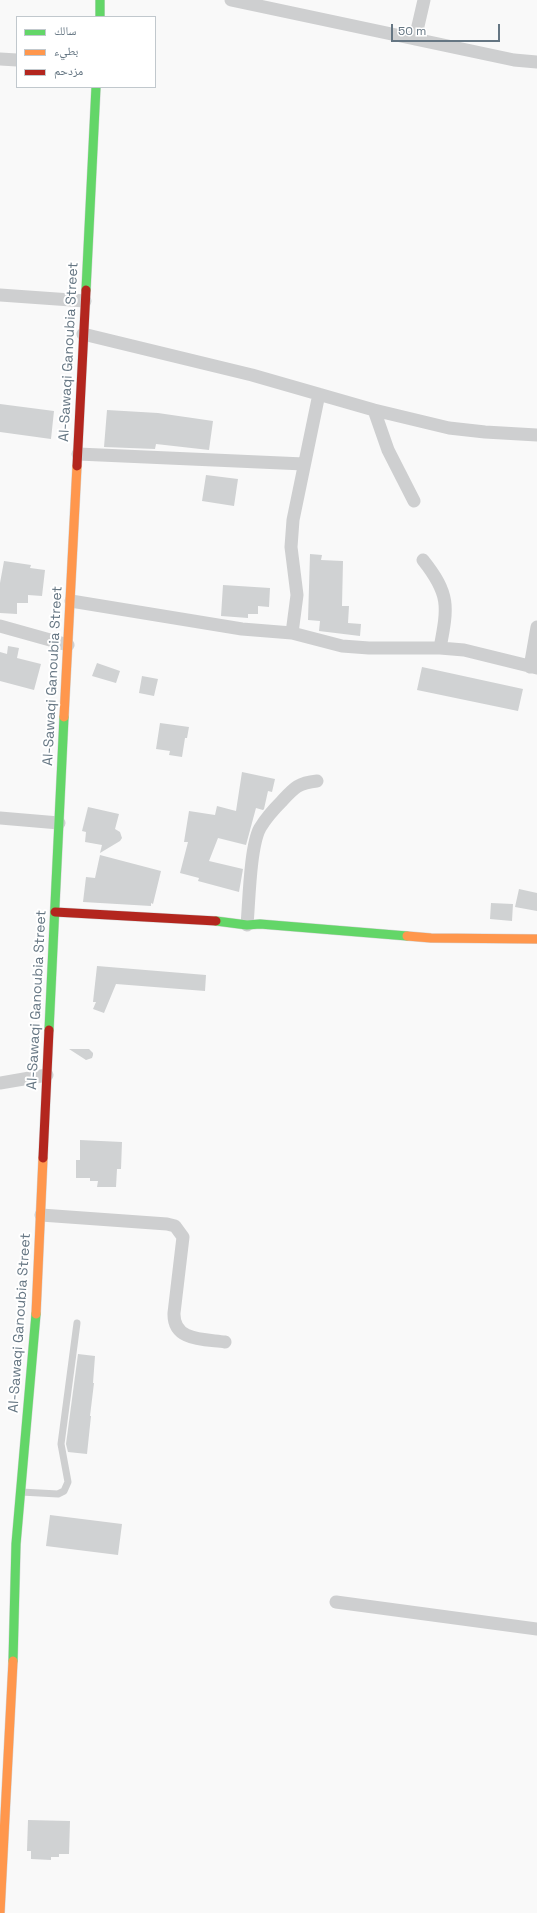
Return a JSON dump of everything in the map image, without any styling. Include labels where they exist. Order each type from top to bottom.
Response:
[{"type":"street","points":[[100,0],[100,16]]},
{"type":"street","points":[[231,0],[514,60],[537,62]]},
{"type":"street","points":[[415,39],[424,0]]},
{"type":"street","points":[[0,59],[16,60]]},
{"type":"street","name":"Al-Sawaqi Ganoubia Street","points":[[0,1913],[16,1544],[36,1320],[96,88]]},
{"type":"street","points":[[0,295],[85,301]]},
{"type":"street","points":[[83,334],[252,375],[374,410],[449,428],[537,435]]},
{"type":"street","points":[[292,633],[297,594],[291,534],[319,394]]},
{"type":"street","points":[[374,410],[388,450],[414,500]]},
{"type":"street","points":[[78,454],[304,464]]},
{"type":"street","points":[[423,560],[438,579],[444,593],[446,619],[440,648]]},
{"type":"street","points":[[71,601],[242,629],[292,633],[342,646],[369,648],[440,648],[464,650],[534,667],[537,627]]},
{"type":"street","points":[[0,626],[68,645]]},
{"type":"street","points":[[247,925],[253,866],[260,829],[272,811],[295,787],[305,782],[317,780]]},
{"type":"street","points":[[0,818],[59,823]]},
{"type":"street","points":[[55,912],[219,921],[247,925],[260,924],[431,938],[537,939]]},
{"type":"street","points":[[0,1083],[47,1075]]},
{"type":"street","points":[[41,1215],[167,1224],[175,1226],[183,1237],[174,1313],[176,1328],[180,1332],[193,1337],[225,1342]]},
{"type":"street","points":[[336,1602],[537,1628]]},
{"type":"lane","points":[[21,1492],[58,1494],[64,1491],[68,1482],[61,1444],[77,1323]]},
{"type":"building","points":[[0,404],[54,411],[51,439],[0,432]]},
{"type":"building","points":[[107,410],[158,413],[213,421],[209,450],[156,444],[155,449],[104,447]]},
{"type":"building","points":[[206,475],[238,479],[234,506],[202,501]]},
{"type":"building","points":[[310,554],[322,555],[321,560],[343,561],[342,606],[349,606],[348,623],[361,624],[360,636],[319,631],[320,621],[308,620]]},
{"type":"building","points":[[4,561],[31,565],[30,568],[45,570],[42,596],[28,595],[28,603],[17,603],[17,614],[0,613],[0,583]]},
{"type":"building","points":[[223,585],[270,588],[269,607],[258,606],[258,614],[248,614],[248,618],[221,616]]},
{"type":"building","points":[[8,646],[19,648],[17,658],[41,664],[34,690],[0,681],[0,652],[7,654]]},
{"type":"building","points":[[97,663],[120,671],[116,683],[92,676]]},
{"type":"building","points":[[422,667],[523,689],[518,711],[417,690]]},
{"type":"building","points":[[142,676],[158,679],[154,696],[139,693]]},
{"type":"building","points":[[160,723],[189,727],[187,738],[185,738],[182,757],[169,755],[170,751],[156,749]]},
{"type":"building","points":[[242,772],[275,779],[272,792],[268,791],[264,809],[256,808],[246,845],[218,838],[209,861],[243,869],[239,892],[198,881],[199,878],[180,873],[188,842],[184,842],[189,811],[215,815],[217,806],[236,811]]},
{"type":"building","points":[[88,807],[119,814],[115,829],[120,832],[122,838],[120,841],[100,853],[102,845],[85,842],[86,832],[82,831]]},
{"type":"building","points":[[100,855],[161,871],[153,904],[151,903],[151,906],[83,902],[86,877],[95,878]]},
{"type":"building","points":[[519,889],[537,893],[537,911],[515,907]]},
{"type":"building","points":[[491,903],[513,904],[512,921],[490,919]]},
{"type":"building","points":[[97,966],[206,975],[205,991],[116,984],[104,1013],[93,1009],[96,1002],[93,1002]]},
{"type":"building","points":[[69,1049],[89,1049],[93,1055],[92,1058],[86,1060]]},
{"type":"building","points":[[80,1140],[122,1142],[121,1169],[117,1169],[116,1187],[97,1187],[98,1181],[90,1181],[90,1178],[76,1178],[76,1160],[80,1160]]},
{"type":"building","points":[[78,1354],[95,1356],[94,1383],[87,1454],[68,1452],[66,1444]]},
{"type":"building","points":[[50,1515],[122,1524],[118,1555],[46,1546]]},
{"type":"building","points":[[28,1820],[70,1821],[69,1854],[59,1854],[59,1857],[51,1857],[51,1860],[31,1859],[31,1851],[27,1851]]},
{"type":"traffic: fast","points":[[100,0],[100,16]]},
{"type":"traffic: fast","points":[[86,290],[96,88]]},
{"type":"traffic: fast","points":[[49,1030],[64,717]]},
{"type":"traffic: fast","points":[[216,921],[247,925],[260,924],[407,936]]},
{"type":"traffic: fast","points":[[13,1661],[16,1544],[36,1314]]},
{"type":"traffic: slow","points":[[64,717],[77,466]]},
{"type":"traffic: slow","points":[[407,936],[431,938],[537,939]]},
{"type":"traffic: slow","points":[[36,1314],[43,1158]]},
{"type":"traffic: slow","points":[[0,1913],[13,1661]]},
{"type":"traffic: jam","points":[[77,466],[86,290]]},
{"type":"traffic: jam","points":[[55,912],[216,921]]},
{"type":"traffic: jam","points":[[43,1158],[49,1030]]}]
